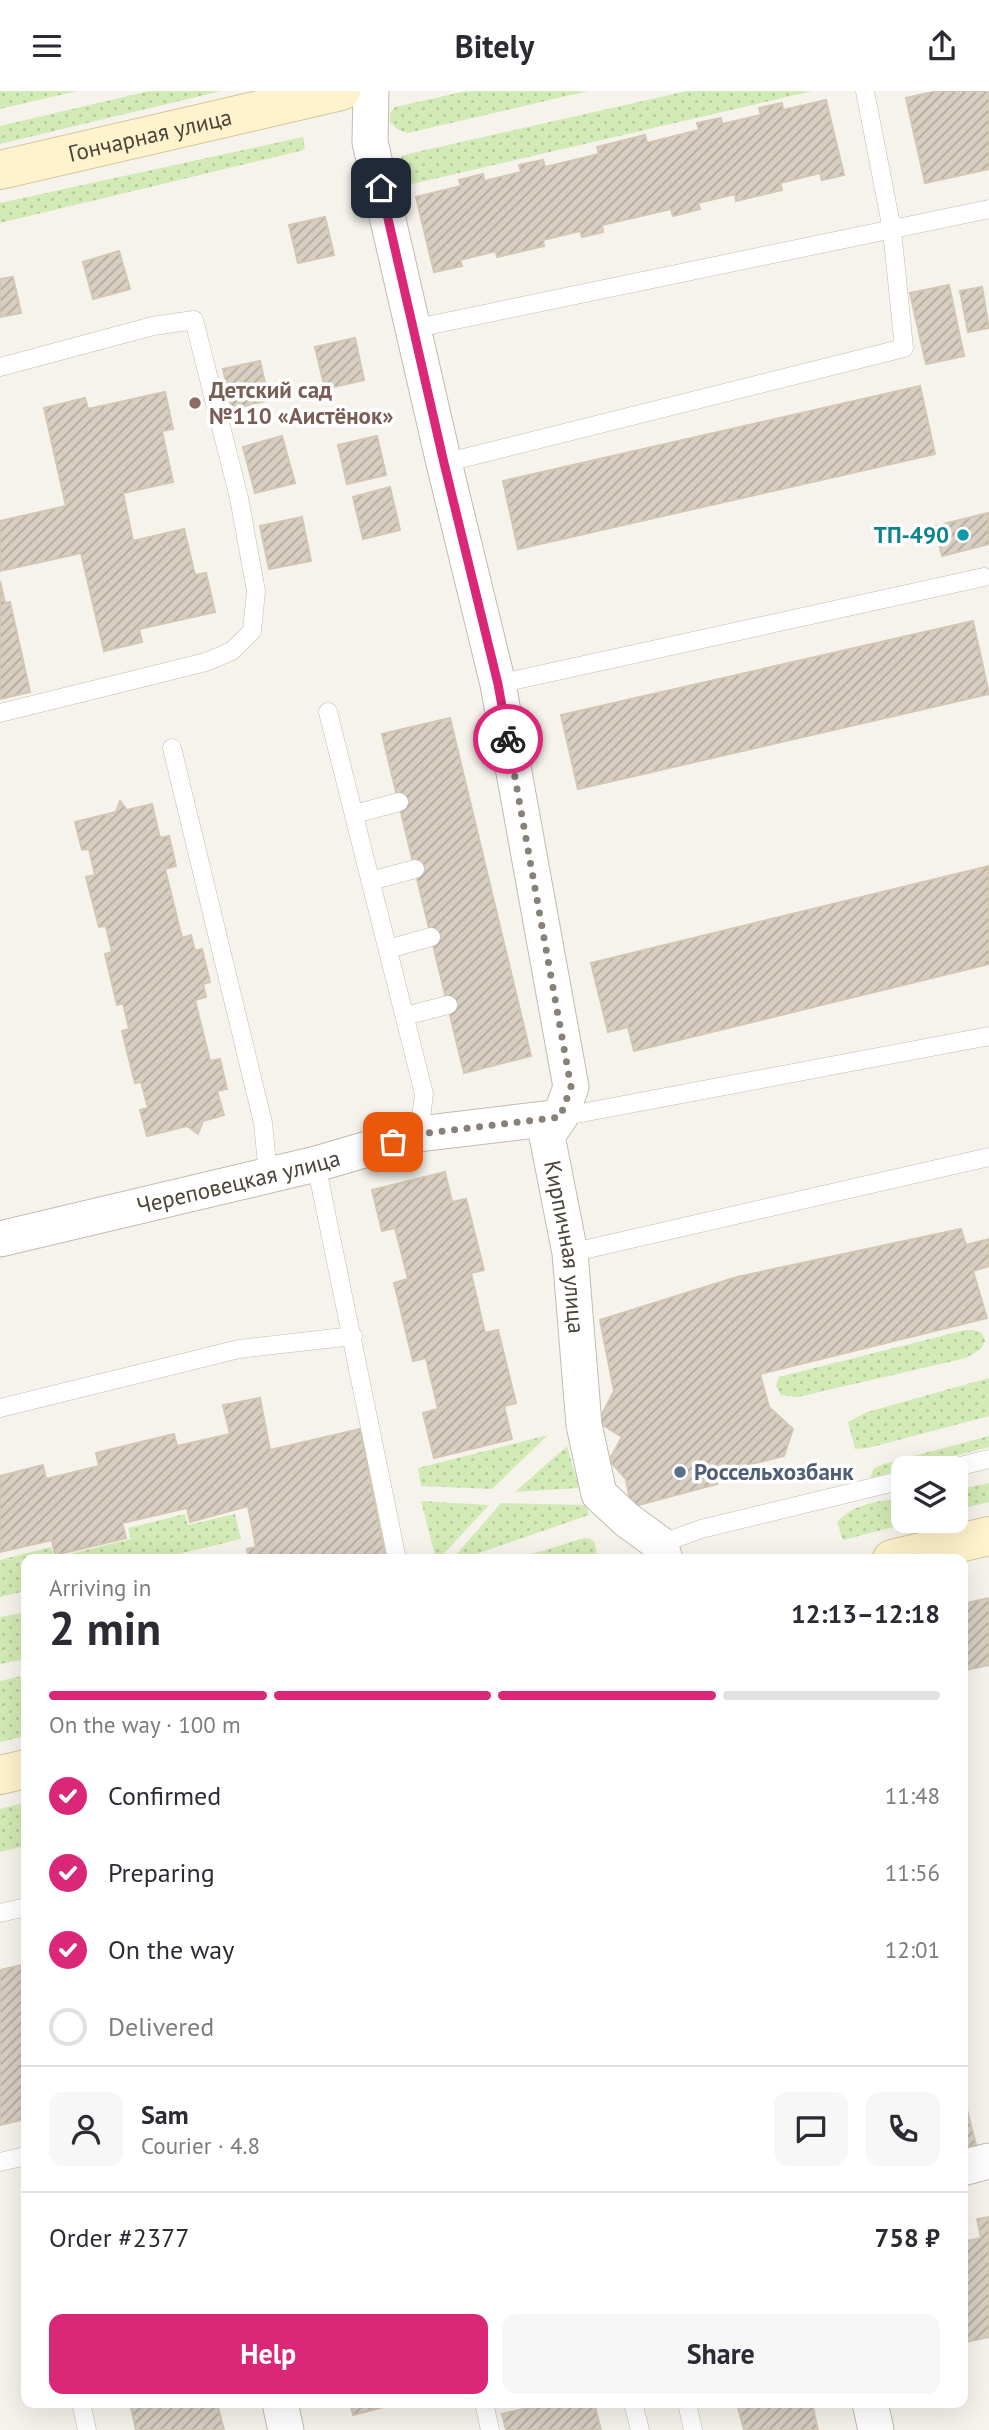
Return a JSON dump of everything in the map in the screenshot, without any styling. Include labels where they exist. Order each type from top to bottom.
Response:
[{"type":"street","name":"Гончарная улица","points":[[0,170],[341,91]]},
{"type":"street","name":"Кирпичная улица","points":[[371,91],[370,142],[412,329],[498,684],[571,1087],[560,1117],[547,1136],[570,1253],[584,1425],[599,1494],[662,1552]]},
{"type":"street","name":"Череповецкая улица","points":[[0,1239],[317,1164],[419,1134],[560,1117]]},
{"type":"street","points":[[913,1554],[989,1536]]},
{"type":"street","points":[[0,1775],[21,1770]]},
{"type":"street","points":[[968,2166],[989,2161]]},
{"type":"street","points":[[281,2408],[286,2430]]},
{"type":"street","points":[[871,2408],[876,2430]]},
{"type":"lane","points":[[444,463],[904,348],[892,230],[865,91]]},
{"type":"lane","points":[[412,329],[989,209]]},
{"type":"lane","points":[[0,367],[153,326],[194,320],[239,498],[256,591],[252,631],[232,651],[206,662],[0,713]]},
{"type":"lane","points":[[498,684],[984,577]]},
{"type":"lane","points":[[328,712],[424,1094],[419,1134]]},
{"type":"lane","points":[[172,748],[263,1123],[268,1174]]},
{"type":"lane","points":[[355,814],[399,801]]},
{"type":"lane","points":[[371,881],[415,869]]},
{"type":"lane","points":[[388,949],[431,937]]},
{"type":"lane","points":[[405,1016],[448,1005]]},
{"type":"lane","points":[[560,1117],[989,1036]]},
{"type":"lane","points":[[570,1253],[989,1157]]},
{"type":"lane","points":[[317,1164],[396,1554]]},
{"type":"lane","points":[[0,1408],[239,1349],[352,1336]]},
{"type":"lane","points":[[968,1464],[989,1459]]},
{"type":"lane","points":[[662,1552],[701,1529],[891,1483]]},
{"type":"lane","points":[[0,1913],[21,1908]]},
{"type":"lane","points":[[0,2162],[21,2157]]},
{"type":"lane","points":[[81,2408],[87,2430]]},
{"type":"lane","points":[[485,2408],[490,2430]]},
{"type":"lane","points":[[634,2408],[640,2430]]},
{"type":"lane","points":[[688,2408],[693,2430]]},
{"type":"green space","points":[[0,91],[77,91],[0,109]]},
{"type":"green space","points":[[149,91],[221,91],[0,144],[0,126]]},
{"type":"green space","points":[[466,91],[588,91],[408,133],[397,129],[390,122],[390,113],[395,107]]},
{"type":"green space","points":[[687,91],[812,91],[412,184],[401,169],[401,157],[408,154]]},
{"type":"green space","points":[[303,137],[305,149],[300,151],[0,223],[0,203]]},
{"type":"green space","points":[[965,1330],[982,1333],[985,1341],[981,1349],[966,1358],[798,1397],[781,1395],[776,1386],[779,1377]]},
{"type":"green space","points":[[989,1378],[989,1416],[868,1448],[855,1449],[848,1422],[867,1412]]},
{"type":"green space","points":[[548,1435],[492,1489],[421,1486],[418,1468]]},
{"type":"green space","points":[[989,1436],[989,1447],[954,1456],[914,1456]]},
{"type":"green space","points":[[567,1446],[579,1488],[515,1492]]},
{"type":"green space","points":[[891,1462],[891,1473],[870,1478],[874,1468]]},
{"type":"green space","points":[[989,1483],[989,1502],[968,1507],[968,1487]]},
{"type":"green space","points":[[891,1499],[891,1528],[843,1540],[837,1522],[851,1511],[867,1504]]},
{"type":"green space","points":[[421,1501],[489,1505],[444,1554],[435,1554]]},
{"type":"green space","points":[[501,1503],[586,1505],[589,1515],[476,1554],[457,1554]]},
{"type":"green space","points":[[185,1514],[188,1525],[235,1514],[241,1539],[179,1554],[70,1554],[131,1539],[128,1528]]},
{"type":"green space","points":[[584,1538],[595,1543],[597,1554],[532,1554]]},
{"type":"green space","points":[[51,1547],[53,1554],[24,1554]]},
{"type":"green space","points":[[21,1555],[21,1592],[0,1597],[0,1560]]},
{"type":"green space","points":[[21,1613],[21,1660],[0,1664],[0,1617]]},
{"type":"green space","points":[[21,1676],[21,1737],[0,1742],[0,1681]]},
{"type":"green space","points":[[21,1803],[21,1847],[0,1852],[0,1809]]},
{"type":"building","points":[[937,91],[989,91],[989,169],[925,183],[906,98]]},
{"type":"building","points":[[826,100],[844,175],[822,180],[820,173],[780,183],[782,190],[736,201],[735,194],[698,203],[700,209],[673,216],[671,209],[602,225],[603,232],[582,237],[580,231],[543,240],[544,246],[497,257],[496,251],[460,260],[462,266],[434,272],[416,197],[461,186],[459,180],[483,174],[484,181],[521,172],[519,165],[543,160],[545,167],[599,154],[597,147],[645,135],[647,143],[699,130],[697,123],[721,118],[722,124],[761,115],[759,108],[782,103],[783,110]]},
{"type":"building","points":[[325,217],[334,255],[298,263],[289,225]]},
{"type":"building","points":[[119,251],[130,289],[93,299],[83,262]]},
{"type":"building","points":[[13,277],[21,313],[0,317],[0,279]]},
{"type":"building","points":[[949,285],[964,356],[926,364],[910,293]]},
{"type":"building","points":[[982,287],[989,328],[968,332],[960,291]]},
{"type":"building","points":[[355,338],[364,380],[325,389],[315,347]]},
{"type":"building","points":[[260,361],[269,400],[232,409],[223,369]]},
{"type":"building","points":[[920,386],[935,454],[518,549],[503,481]]},
{"type":"building","points":[[165,392],[173,429],[162,431],[173,482],[123,493],[133,541],[184,529],[195,575],[206,573],[215,612],[139,629],[142,642],[104,651],[81,553],[0,571],[0,521],[66,506],[44,408],[85,398],[88,409]]},
{"type":"building","points":[[282,436],[295,483],[255,493],[243,447]]},
{"type":"building","points":[[377,436],[386,475],[347,484],[338,445]]},
{"type":"building","points":[[390,487],[400,530],[363,539],[353,497]]},
{"type":"building","name":"ТП-490","points":[[988,513],[989,544],[942,556],[935,526]]},
{"type":"building","points":[[302,517],[311,561],[269,569],[260,526]]},
{"type":"building","points":[[0,581],[5,603],[10,602],[30,692],[0,699]]},
{"type":"building","points":[[973,621],[989,694],[578,789],[561,715]]},
{"type":"building","points":[[450,718],[531,1056],[464,1073],[382,734]]},
{"type":"building","points":[[120,801],[127,810],[152,804],[160,838],[169,836],[176,866],[165,869],[182,938],[191,935],[195,951],[202,949],[210,982],[203,984],[206,997],[195,1000],[210,1061],[220,1059],[227,1089],[217,1091],[224,1115],[203,1121],[198,1134],[187,1126],[147,1136],[140,1110],[148,1108],[141,1082],[135,1083],[122,1031],[129,1029],[123,1003],[117,1005],[105,954],[112,952],[106,926],[99,927],[86,877],[95,875],[89,849],[82,850],[75,822],[116,812]]},
{"type":"building","points":[[989,866],[989,964],[634,1051],[628,1027],[608,1032],[591,963]]},
{"type":"building","points":[[445,1172],[452,1202],[466,1199],[484,1270],[471,1273],[485,1333],[498,1330],[516,1403],[504,1406],[512,1439],[434,1458],[423,1413],[438,1409],[426,1358],[413,1361],[394,1283],[408,1279],[395,1228],[382,1231],[372,1190]]},
{"type":"building","points":[[961,1229],[966,1245],[989,1239],[989,1266],[973,1271],[987,1318],[760,1374],[769,1407],[793,1429],[784,1456],[715,1473],[717,1484],[631,1507],[626,1479],[609,1460],[622,1437],[598,1422],[614,1391],[600,1320],[737,1277]]},
{"type":"building","points":[[260,1398],[270,1450],[360,1429],[385,1554],[248,1554],[247,1549],[256,1547],[248,1506],[190,1522],[187,1508],[122,1523],[126,1538],[59,1554],[55,1554],[52,1540],[0,1552],[0,1476],[43,1465],[46,1479],[99,1466],[96,1453],[174,1434],[177,1446],[230,1434],[223,1405]]},
{"type":"building","points":[[989,1598],[989,1665],[968,1670],[968,1603]]},
{"type":"building","points":[[21,1965],[21,2120],[0,2125],[0,1970]]},
{"type":"building","points":[[968,2114],[976,2145],[968,2147]]},
{"type":"building","points":[[989,2217],[989,2337],[968,2342],[968,2241],[981,2238],[977,2219]]},
{"type":"building","points":[[131,2408],[218,2408],[224,2430],[136,2430]]},
{"type":"building","points":[[351,2408],[380,2408],[353,2415]]},
{"type":"building","points":[[527,2408],[595,2408],[601,2430],[506,2430],[502,2414]]},
{"type":"building","points":[[738,2408],[813,2408],[818,2430],[744,2430]]},
{"type":"way so far","points":[[393,1142],[419,1134],[560,1117],[571,1087],[508,739]]},
{"type":"place","name":"Детский сад №110 «Аистёнок»","points":[[195,403]]},
{"type":"place","name":"ТП-490","points":[[963,535]]},
{"type":"place","name":"Россельхозбанк","points":[[680,1472]]},
{"type":"route","points":[[381,188],[498,684],[508,739]]}]
